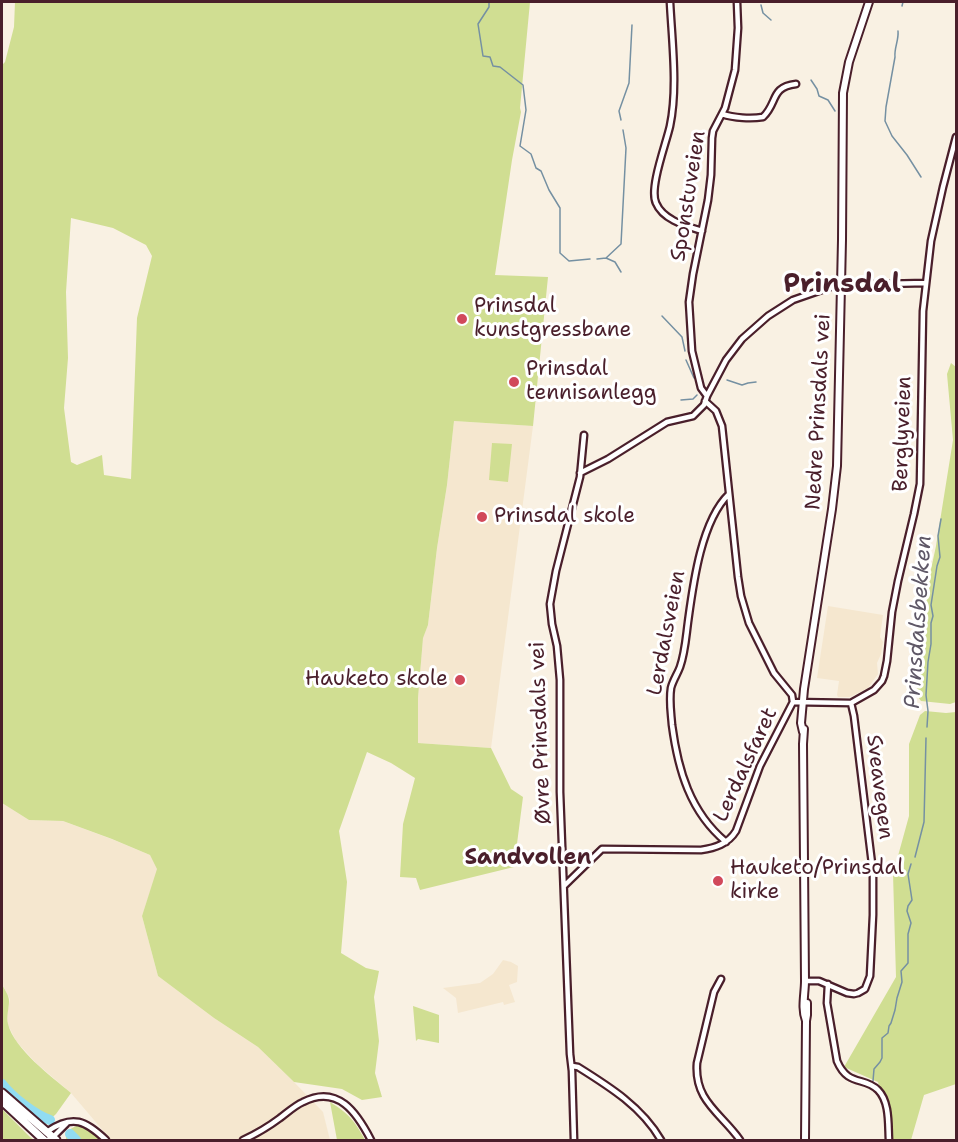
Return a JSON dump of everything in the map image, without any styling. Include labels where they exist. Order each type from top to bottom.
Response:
[{"type":"main road","name":"Nedre Prinsdals vei","points":[[805,1140],[806,1021],[803,1014],[805,981],[803,732],[801,723],[806,670],[812,646],[837,471],[844,88],[848,65],[869,2]]},
{"type":"main road","points":[[2,1093],[48,1139]]},
{"type":"main road","points":[[2,1101],[48,1139]]},
{"type":"street","points":[[670,2],[673,63],[672,111],[655,183],[654,197],[659,208],[669,217],[702,231]]},
{"type":"street","name":"Sponstuveien","points":[[737,2],[735,70],[730,94],[713,131],[711,175],[693,274],[689,309],[692,351],[701,388],[721,421],[741,596],[749,623],[774,673],[792,695],[793,702]]},
{"type":"street","points":[[722,114],[763,117],[768,112],[776,92],[786,86],[796,84]]},
{"type":"street","name":"Berglyveien","points":[[851,703],[874,690],[882,681],[887,661],[897,581],[917,500],[920,473],[923,311],[933,229],[957,137]]},
{"type":"street","points":[[580,472],[608,459],[667,422],[693,416],[704,405],[733,350],[760,322],[793,300],[833,285],[926,284]]},
{"type":"street","name":"Øvre Prinsdals vei","points":[[574,1140],[560,783],[560,680],[550,604],[580,472],[584,435]]},
{"type":"street","name":"Lerdalsveien","points":[[726,842],[710,828],[689,794],[674,741],[670,702],[675,676],[680,669],[684,653],[698,561],[711,522],[729,494]]},
{"type":"street","points":[[793,702],[851,703]]},
{"type":"street","name":"Lerdalsfaret","points":[[564,886],[602,849],[701,850],[726,842],[735,831],[760,766],[793,702]]},
{"type":"street","name":"Sveavegen","points":[[805,981],[819,981],[846,993],[856,994],[865,989],[870,976],[873,872],[851,703]]},
{"type":"street","points":[[721,979],[713,995],[696,1074],[705,1100],[740,1140]]},
{"type":"street","points":[[828,984],[827,1004],[837,1061],[849,1077],[875,1088],[881,1094],[886,1106],[889,1140]]},
{"type":"street","points":[[572,1066],[578,1067],[625,1098],[644,1116],[661,1140]]},
{"type":"street","points":[[243,1140],[259,1132],[305,1100],[322,1096],[334,1099],[350,1108],[363,1124],[371,1140]]},
{"type":"street","points":[[48,1139],[67,1123],[75,1121],[89,1125],[106,1140]]},
{"type":"shaded area","name":"Prinsdal skole","points":[[454,421],[533,426],[491,748],[418,743],[418,698],[423,637],[428,625]]},
{"type":"shaded area","points":[[828,606],[883,615],[880,637],[883,642],[877,663],[878,674],[868,688],[850,697],[838,697],[839,681],[817,678]]},
{"type":"shaded area","points":[[2,803],[29,820],[63,821],[150,855],[158,869],[142,916],[158,976],[214,1018],[258,1047],[323,1112],[330,1140],[111,1140],[71,1093],[36,1063],[16,1041],[8,1025],[10,999],[2,984]]},
{"type":"shaded area","points":[[503,960],[518,966],[517,982],[509,985],[515,1002],[504,1005],[503,1002],[458,1013],[456,998],[443,988],[480,983],[493,974]]},
{"type":"green space","points":[[15,2],[530,2],[521,112],[495,275],[548,277],[533,426],[454,421],[428,625],[423,638],[418,698],[418,743],[491,748],[511,789],[523,797],[514,867],[420,890],[416,878],[400,877],[403,824],[415,778],[367,752],[339,831],[347,882],[341,953],[366,968],[379,971],[374,997],[379,1041],[375,1073],[382,1097],[362,1100],[342,1089],[294,1082],[258,1047],[214,1018],[158,976],[142,916],[157,869],[150,855],[63,821],[29,820],[2,803],[2,65],[5,62],[14,27]],"holes":[[[71,218],[113,228],[146,245],[152,256],[137,318],[131,479],[104,475],[102,455],[77,465],[71,462],[64,408],[68,358],[66,292]]]},
{"type":"green space","points":[[951,363],[956,367],[956,702],[950,704],[921,701],[918,697],[917,681],[922,670],[925,635],[921,616],[936,546],[953,440],[947,374]]},
{"type":"green space","points":[[492,443],[512,444],[508,482],[489,480]]},
{"type":"green space","points":[[925,711],[956,712],[956,1084],[924,1095],[911,1140],[892,1140],[878,1082],[844,1067],[896,977],[893,874],[909,816],[909,744],[920,715]]},
{"type":"green space","points":[[2,984],[9,999],[8,1024],[18,1043],[35,1062],[71,1093],[56,1114],[43,1126],[2,1089]]},
{"type":"green space","points":[[413,1006],[439,1015],[439,1043],[418,1039],[416,1041]]},
{"type":"green space","points":[[330,1102],[351,1118],[365,1140],[337,1140]]},
{"type":"green space","points":[[2,1109],[31,1138],[34,1140],[2,1140]]},
{"type":"green space","points":[[80,1125],[102,1140],[66,1140],[70,1130]]},
{"type":"waterway","points":[[489,2],[489,7],[478,24],[483,56],[490,57],[493,66],[500,67],[523,85],[526,110],[520,146],[531,154],[536,168],[541,171],[560,208],[560,253],[569,261],[590,259]]},
{"type":"waterway","name":"Prinsdalsbekken","points":[[902,6],[903,2]]},
{"type":"waterway","points":[[761,5],[763,13],[771,20]]},
{"type":"waterway","points":[[621,120],[619,111],[629,83],[632,25]]},
{"type":"waterway","name":"Prinsdalsbekken","points":[[898,31],[885,121],[892,136],[921,177]]},
{"type":"waterway","points":[[811,80],[819,96],[828,100],[835,111]]},
{"type":"waterway","points":[[606,258],[621,244],[626,148],[623,130]]},
{"type":"waterway","points":[[597,259],[606,258],[615,262],[621,272]]},
{"type":"waterway","points":[[662,316],[682,337],[685,351]]},
{"type":"waterway","points":[[686,360],[694,378]]},
{"type":"waterway","points":[[727,380],[742,385],[756,382]]},
{"type":"waterway","points":[[681,400],[693,399],[697,395]]},
{"type":"waterway","name":"Prinsdalsbekken","points":[[927,727],[926,695],[933,616],[931,605],[940,557],[938,536],[941,519]]},
{"type":"waterway","name":"Prinsdalsbekken","points":[[915,857],[924,822],[926,738]]},
{"type":"waterway","name":"Prinsdalsbekken","points":[[873,1081],[874,1069],[882,1058],[882,1038],[888,1033],[895,1010],[902,982],[901,971],[908,963],[908,934],[911,923],[907,911],[912,900],[908,874],[911,864]]},
{"type":"waterway","points":[[2,1084],[24,1105],[50,1120]]},
{"type":"waterway","points":[[70,1134],[76,1140]]},
{"type":"place","name":"Prinsdal kunstgressbane","points":[[462,319]]},
{"type":"place","name":"Prinsdal tennisanlegg","points":[[514,382]]},
{"type":"place","name":"Prinsdal skole","points":[[482,517]]},
{"type":"place","name":"Hauketo skole","points":[[460,680]]},
{"type":"place","name":"Hauketo/Prinsdal kirke","points":[[718,881]]},
{"type":"district","name":"Prinsdal","points":[[842,285]]},
{"type":"district","name":"Sandvollen","points":[[528,858]]}]
